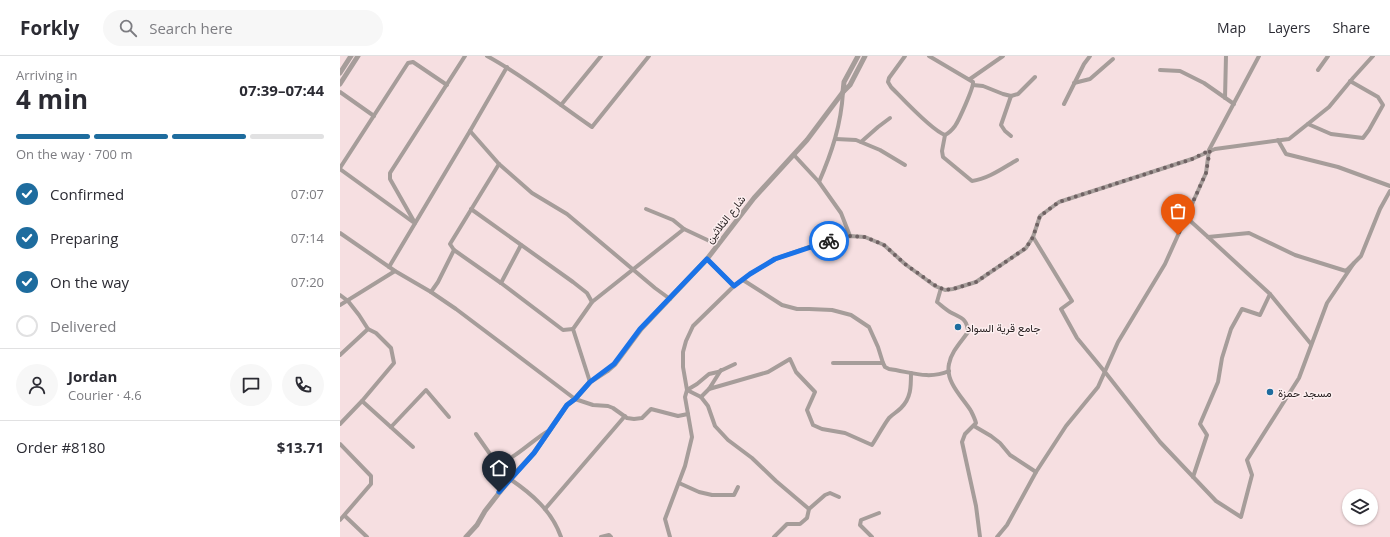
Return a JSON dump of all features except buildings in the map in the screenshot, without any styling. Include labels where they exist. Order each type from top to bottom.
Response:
[{"type":"street","points":[[340,73],[351,56]]},
{"type":"street","points":[[340,84],[357,56]]},
{"type":"street","points":[[415,223],[390,179],[390,173],[465,56]]},
{"type":"street","points":[[487,56],[507,66],[528,80],[592,127],[649,56]]},
{"type":"street","points":[[561,105],[600,56]]},
{"type":"street","name":"شارع الثلاثين","points":[[843,92],[844,82],[858,56]]},
{"type":"street","name":"شارع الثلاثين","points":[[466,537],[477,525],[510,479],[534,453],[567,405],[575,399],[590,382],[614,364],[635,335],[707,259],[754,198],[794,155],[820,124],[843,92],[850,85],[865,56]]},
{"type":"street","points":[[905,56],[889,78],[888,82],[891,87],[924,120],[945,135]]},
{"type":"street","points":[[929,56],[970,79],[974,85]]},
{"type":"street","points":[[970,79],[1003,56]]},
{"type":"street","points":[[1064,104],[1084,64],[1090,56]]},
{"type":"street","points":[[1225,98],[1226,56]]},
{"type":"street","points":[[997,537],[1007,525],[1036,472],[1066,426],[1098,387],[1118,342],[1165,264],[1206,173],[1210,150],[1259,56]]},
{"type":"street","points":[[1318,70],[1328,56]]},
{"type":"street","points":[[670,537],[666,519],[689,454],[692,437],[685,397],[687,390],[683,367],[683,352],[686,341],[693,326],[734,286],[750,274],[775,259],[821,243],[850,236],[865,237],[884,245],[911,268],[936,286],[945,290],[976,282],[1026,248],[1033,237],[1040,216],[1059,202],[1192,159],[1210,150],[1289,139],[1329,106],[1373,56]]},
{"type":"street","points":[[1074,83],[1090,79],[1113,59]]},
{"type":"street","points":[[415,223],[340,169],[408,63],[413,62],[447,85]]},
{"type":"street","points":[[389,267],[507,66]]},
{"type":"street","points":[[1160,70],[1180,72],[1204,82],[1234,104]]},
{"type":"street","points":[[974,85],[983,86],[1011,96],[1018,94],[1035,77]]},
{"type":"street","points":[[1308,124],[1331,134],[1363,138],[1383,105],[1378,97],[1350,81]]},
{"type":"street","points":[[974,85],[955,126],[948,134],[945,135],[942,151],[943,157],[972,181],[978,180],[1017,160]]},
{"type":"street","points":[[340,92],[374,116]]},
{"type":"street","points":[[819,182],[836,139],[842,112],[843,92]]},
{"type":"street","points":[[1011,96],[1001,125],[1011,136]]},
{"type":"street","points":[[861,142],[890,118]]},
{"type":"street","points":[[470,131],[499,164],[532,193],[567,214],[670,299]]},
{"type":"street","points":[[836,139],[856,140],[880,150],[905,165]]},
{"type":"street","points":[[1278,140],[1286,154],[1338,167],[1390,186]]},
{"type":"street","points":[[794,155],[819,182],[841,213],[850,236]]},
{"type":"street","points":[[499,164],[450,244],[454,250],[501,283],[563,330],[573,329],[592,302],[684,229]]},
{"type":"street","points":[[1208,237],[1249,233],[1295,255],[1346,271],[1361,256],[1380,209],[1390,191]]},
{"type":"street","points":[[471,209],[573,282],[587,293],[592,302]]},
{"type":"street","points":[[646,209],[673,220],[684,229],[718,245]]},
{"type":"street","points":[[1186,217],[1270,294],[1311,344]]},
{"type":"street","points":[[340,233],[395,271],[431,292],[456,309],[575,399],[593,405],[608,406],[625,416],[634,419],[642,418],[651,410],[678,416],[688,414]]},
{"type":"street","points":[[1033,237],[1072,301],[1061,309],[1076,338],[1160,442],[1216,501],[1241,517],[1252,475],[1247,460],[1299,378],[1327,303],[1354,263]]},
{"type":"street","points":[[501,283],[521,245]]},
{"type":"street","points":[[431,292],[438,282],[454,250]]},
{"type":"street","points":[[707,259],[734,286]]},
{"type":"street","points":[[340,305],[395,271]]},
{"type":"street","points":[[743,280],[782,305],[797,309],[832,310],[851,315],[869,327],[883,363],[885,367],[889,369],[930,376],[939,375],[949,371]]},
{"type":"street","points":[[941,288],[937,302],[948,311],[962,318],[968,324],[968,332],[954,352],[949,364],[949,371],[951,382],[972,413],[976,423],[965,434],[962,442],[976,506],[980,537]]},
{"type":"street","points":[[1193,477],[1207,435],[1200,424],[1218,382],[1222,358],[1231,329],[1242,309],[1260,315],[1270,294]]},
{"type":"street","points":[[340,295],[348,301],[368,329],[376,333],[391,348],[394,362],[362,401],[340,424]]},
{"type":"street","points":[[340,355],[368,329]]},
{"type":"street","points":[[573,329],[590,382]]},
{"type":"street","points":[[709,389],[768,372],[790,359],[796,372],[815,392],[807,410],[813,425],[822,429],[845,433],[872,445],[889,419],[909,398],[912,373]]},
{"type":"street","points":[[834,363],[883,363]]},
{"type":"street","points":[[687,390],[709,374],[734,364]]},
{"type":"street","points":[[701,397],[709,389],[721,370]]},
{"type":"street","points":[[391,426],[426,390],[448,417]]},
{"type":"street","points":[[687,390],[701,397],[708,406],[715,426],[728,440],[752,458],[776,482],[809,509]]},
{"type":"street","points":[[362,401],[413,447]]},
{"type":"street","points":[[545,509],[625,416]]},
{"type":"street","points":[[974,426],[991,436],[1000,443],[1010,455],[1036,472]]},
{"type":"street","points":[[476,434],[497,464],[518,453],[542,434],[550,430]]},
{"type":"street","points":[[340,444],[371,476],[372,480],[371,484],[340,520]]},
{"type":"street","points":[[510,479],[545,509],[552,517],[561,537]]},
{"type":"street","points":[[679,483],[699,492],[712,495],[734,495],[738,487]]},
{"type":"street","points":[[774,537],[787,524],[800,524],[807,518],[809,509],[825,494],[830,493],[839,497]]},
{"type":"street","points":[[872,537],[860,525],[862,520],[879,513]]},
{"type":"street","points":[[345,516],[367,537]]},
{"type":"street","points":[[601,537],[609,535],[610,537]]},
{"type":"way so far","points":[[829,241],[850,236],[865,237],[884,245],[905,264],[936,286],[945,290],[953,289],[976,282],[1026,248],[1033,237],[1040,216],[1059,202],[1077,198],[1192,159],[1210,150],[1206,173],[1178,235]]},
{"type":"place","name":"جامع قرية السواد","points":[[958,327]]},
{"type":"place","name":"مسجد حمزة","points":[[1270,392]]},
{"type":"route","points":[[499,492],[534,453],[567,405],[575,399],[590,382],[607,371],[614,364],[640,329],[707,259],[734,286],[750,274],[775,259],[829,241]]}]
